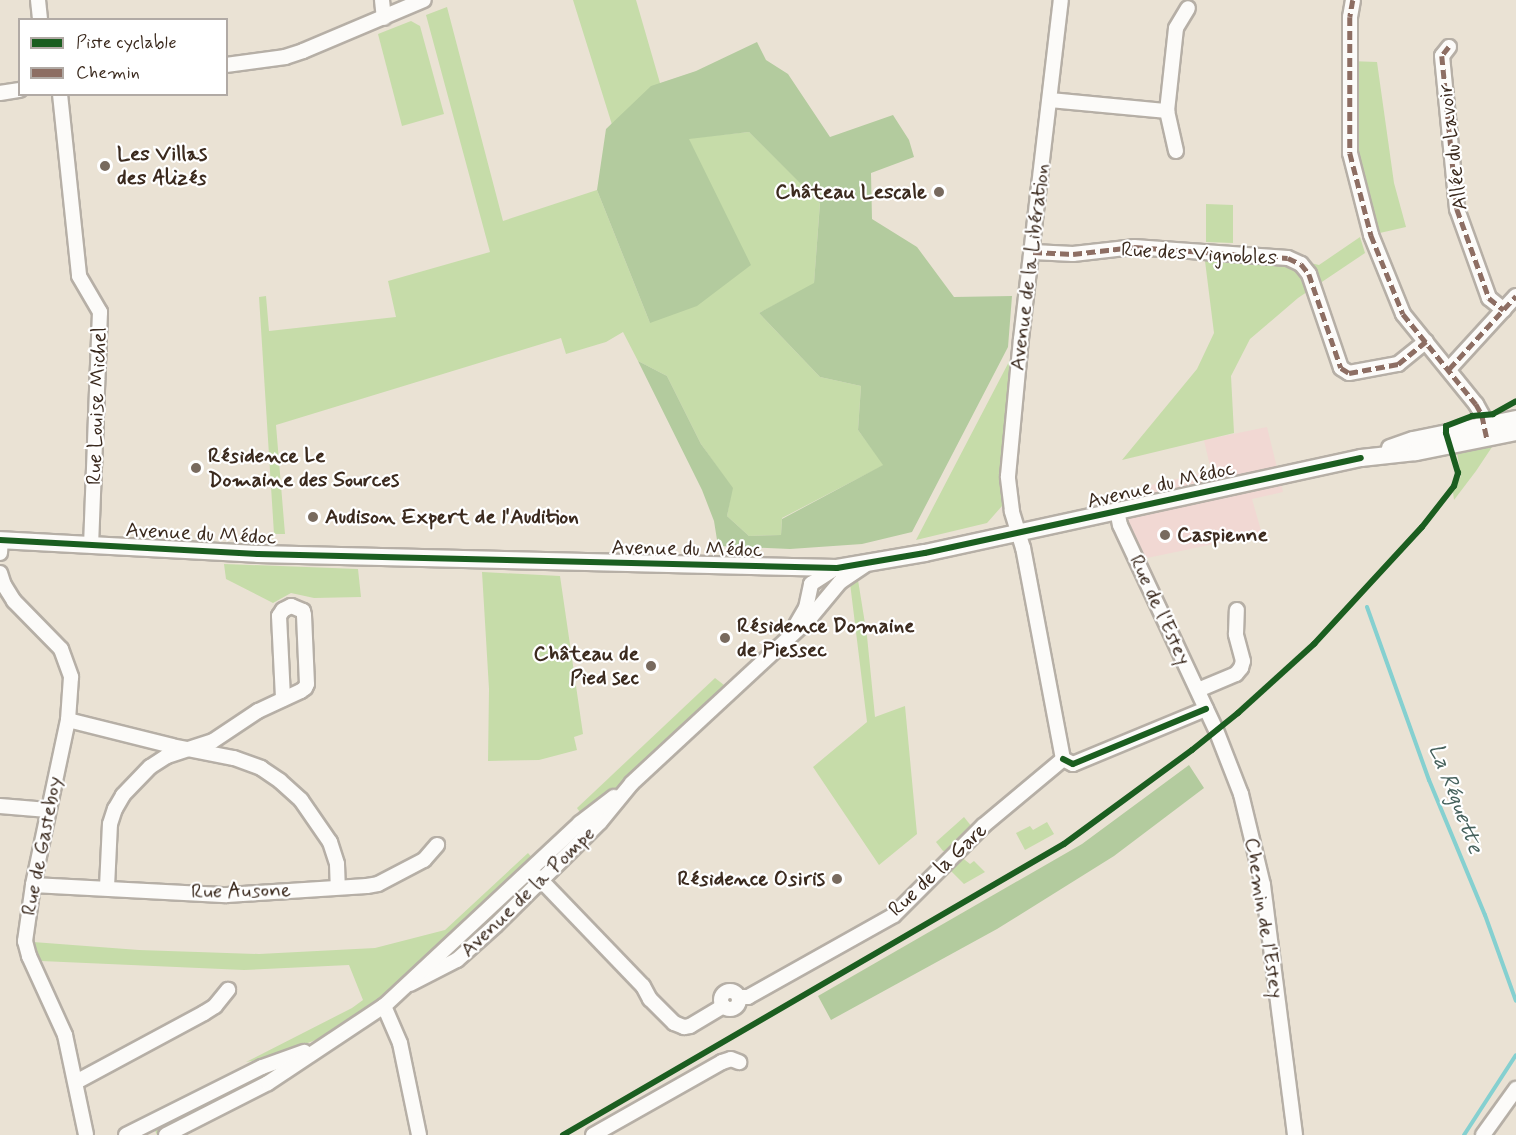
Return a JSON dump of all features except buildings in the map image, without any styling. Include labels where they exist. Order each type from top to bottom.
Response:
[{"type":"main road","name":"Avenue du Médoc","points":[[0,544],[91,545],[258,554],[837,568],[866,565],[1361,458],[1416,452],[1486,432],[1514,429]]},
{"type":"street","points":[[38,0],[40,18]]},
{"type":"street","points":[[382,0],[384,18]]},
{"type":"street","points":[[228,65],[285,57],[424,0]]},
{"type":"street","name":"Avenue de la Libération","points":[[1018,533],[1012,511],[1008,476],[1021,339],[1061,0]]},
{"type":"street","points":[[1353,0],[1350,17],[1350,153],[1371,235],[1403,314],[1476,404],[1486,432]]},
{"type":"street","points":[[1176,151],[1167,111],[1176,28],[1188,8]]},
{"type":"street","name":"Allée du Lavoir","points":[[1449,47],[1442,56],[1457,209],[1489,298],[1504,310]]},
{"type":"street","points":[[0,93],[18,90]]},
{"type":"street","name":"Rue Louise Michel","points":[[60,96],[79,276],[100,312],[91,545]]},
{"type":"street","points":[[1050,100],[1167,111]]},
{"type":"street","name":"Rue des Vignobles","points":[[1033,252],[1073,254],[1134,247],[1288,258],[1301,264],[1309,274],[1341,368],[1349,373],[1398,364],[1426,341]]},
{"type":"street","points":[[1449,369],[1516,296]]},
{"type":"street","name":"Rue de l'Estey","points":[[1117,510],[1120,525],[1206,709]]},
{"type":"street","points":[[1018,533],[1064,759],[1073,764],[1206,709]]},
{"type":"street","name":"Avenue de la Pompe","points":[[166,1135],[268,1083],[384,1006],[580,823],[632,783],[823,605],[840,582],[866,565]]},
{"type":"street","points":[[789,568],[807,577],[811,584],[820,576],[837,568]]},
{"type":"street","name":"Rue de Gasteboy","points":[[0,573],[14,602],[54,640],[66,658],[71,677],[68,720],[33,885],[26,948],[62,1028],[76,1082],[86,1135]]},
{"type":"street","name":"Avenue de la Pompe","points":[[792,632],[806,608],[811,584]]},
{"type":"street","points":[[107,887],[110,824],[123,795],[158,760],[213,741],[258,711],[301,691],[307,684],[304,615],[299,608],[291,606],[283,610],[279,616],[283,699]]},
{"type":"street","points":[[1197,690],[1236,674],[1240,668],[1243,661],[1236,634],[1237,610]]},
{"type":"street","name":"Chemin de l'Estey","points":[[1206,709],[1241,794],[1263,885],[1295,1135]]},
{"type":"street","points":[[68,720],[190,750],[234,758],[261,768],[301,800],[330,843],[337,864],[338,887]]},
{"type":"street","name":"Rue de la Gare","points":[[542,882],[643,986],[651,999],[674,1023],[684,1027],[690,1026],[723,1006],[730,1010],[735,1008],[739,997],[748,997],[894,915],[983,826],[1064,759]]},
{"type":"street","name":"Avenue de la Pompe","points":[[410,984],[457,960],[542,882],[600,822],[632,783]]},
{"type":"street","points":[[0,806],[48,810]]},
{"type":"street","name":"Rue Ausone","points":[[33,885],[107,887],[227,895],[378,884],[424,860],[436,844]]},
{"type":"street","points":[[530,869],[542,882]]},
{"type":"street","points":[[76,1082],[204,1013],[215,1006],[228,990]]},
{"type":"street","points":[[384,1006],[400,1043],[419,1135]]},
{"type":"street","name":"Avenue de la Pompe","points":[[126,1135],[261,1067],[322,1045]]},
{"type":"street","points":[[593,1135],[722,1062],[731,1059],[739,1062]]},
{"type":"street","points":[[1483,1135],[1516,1089]]},
{"type":"shaded area","points":[[1267,427],[1283,492],[1252,499],[1262,534],[1147,558],[1139,554],[1113,494],[1211,471],[1204,440]]},
{"type":"green space","points":[[573,0],[636,0],[660,83],[689,138],[749,132],[820,202],[814,284],[759,313],[820,377],[861,386],[858,430],[884,465],[782,518],[781,535],[749,536],[727,516],[732,488],[701,444],[667,376],[638,361],[623,332],[606,342],[566,354],[561,338],[276,425],[285,534],[274,534],[259,297],[266,296],[269,331],[396,317],[388,281],[490,252],[426,15],[447,7],[503,221],[597,190],[650,323],[629,179]]},
{"type":"green space","points":[[411,21],[420,26],[444,114],[402,126],[378,34]]},
{"type":"green space","points":[[757,42],[766,60],[788,74],[830,137],[893,115],[909,140],[914,157],[871,173],[872,219],[917,247],[954,297],[1012,296],[1008,347],[912,532],[862,544],[790,549],[718,546],[714,521],[702,490],[638,361],[667,376],[701,444],[733,488],[727,516],[749,536],[781,535],[782,519],[883,465],[858,430],[861,386],[820,377],[759,313],[814,283],[820,203],[749,132],[689,139],[751,265],[697,306],[650,323],[597,190],[606,129],[651,86],[696,71]]},
{"type":"green space","points":[[1350,61],[1377,62],[1394,183],[1406,227],[1371,235],[1350,153]]},
{"type":"green space","points":[[1206,204],[1233,205],[1233,243],[1206,242]]},
{"type":"green space","points":[[1360,237],[1365,253],[1298,298],[1250,339],[1231,376],[1234,433],[1122,460],[1197,369],[1214,333],[1205,261],[1288,258],[1319,265]]},
{"type":"green space","points":[[1013,354],[1002,475],[1002,506],[987,523],[916,540]]},
{"type":"green space","points":[[1494,444],[1454,500],[1453,492],[1461,476],[1457,453]]},
{"type":"green space","points":[[224,564],[358,569],[361,597],[314,598],[291,593],[273,603],[226,579]]},
{"type":"green space","points":[[482,572],[560,576],[583,734],[574,737],[577,750],[539,760],[488,761],[489,689]]},
{"type":"green space","points":[[858,580],[867,636],[875,717],[905,706],[917,834],[879,865],[813,767],[867,722],[850,583]]},
{"type":"green space","points":[[715,678],[724,685],[717,694],[617,788],[582,815],[577,808]]},
{"type":"green space","points":[[1189,765],[1204,788],[1114,856],[997,929],[831,1020],[818,996],[1082,844]]},
{"type":"green space","points":[[964,817],[972,827],[950,851],[943,851],[936,842]]},
{"type":"green space","points":[[1047,822],[1054,834],[1025,850],[1016,833],[1030,826],[1033,830]]},
{"type":"green space","points":[[528,853],[533,859],[375,1003],[318,1039],[270,1058],[246,1062],[352,1008],[363,1000],[349,965],[244,970],[41,961],[33,942],[139,950],[259,954],[375,948],[445,930]]},
{"type":"green space","points":[[960,856],[970,864],[974,861],[985,872],[964,884],[949,869]]},
{"type":"green space","points":[[256,1075],[260,1080],[258,1084],[157,1135],[153,1126]]},
{"type":"waterway","name":"La Réguette","points":[[1367,607],[1429,780],[1485,915],[1516,1001]]},
{"type":"waterway","name":"La Réguette","points":[[1464,1135],[1516,1055]]},
{"type":"marked path","points":[[1353,0],[1350,17],[1350,153],[1371,235],[1403,314],[1476,404],[1482,415],[1487,438]]},
{"type":"marked path","points":[[1449,47],[1442,56],[1457,209],[1489,298],[1504,310]]},
{"type":"marked path","points":[[1033,252],[1073,254],[1134,247],[1288,258],[1301,264],[1309,274],[1341,368],[1349,373],[1398,364],[1426,341]]},
{"type":"marked path","points":[[1449,369],[1516,296]]},
{"type":"cycle path","points":[[563,1135],[1064,844],[1192,750],[1238,713],[1314,644],[1422,527],[1454,486],[1458,473],[1446,426],[1472,416],[1493,414],[1516,401]]},
{"type":"cycle path","points":[[0,540],[258,554],[837,568],[925,553],[1361,458]]},
{"type":"cycle path","points":[[1063,759],[1073,764],[1206,709]]},
{"type":"place","name":"Les Villas des Alizés","points":[[105,166]]},
{"type":"place","name":"Château Lescale","points":[[939,192]]},
{"type":"place","name":"Résidence Le Domaine des Sources","points":[[196,468]]},
{"type":"place","name":"Audison Expert de l'Audition","points":[[313,517]]},
{"type":"place","name":"Caspienne","points":[[1165,535]]},
{"type":"place","name":"Résidence Domaine de Piessec","points":[[725,638]]},
{"type":"place","name":"Château de Pied sec","points":[[651,666]]},
{"type":"place","name":"Résidence Osiris","points":[[837,879]]}]
